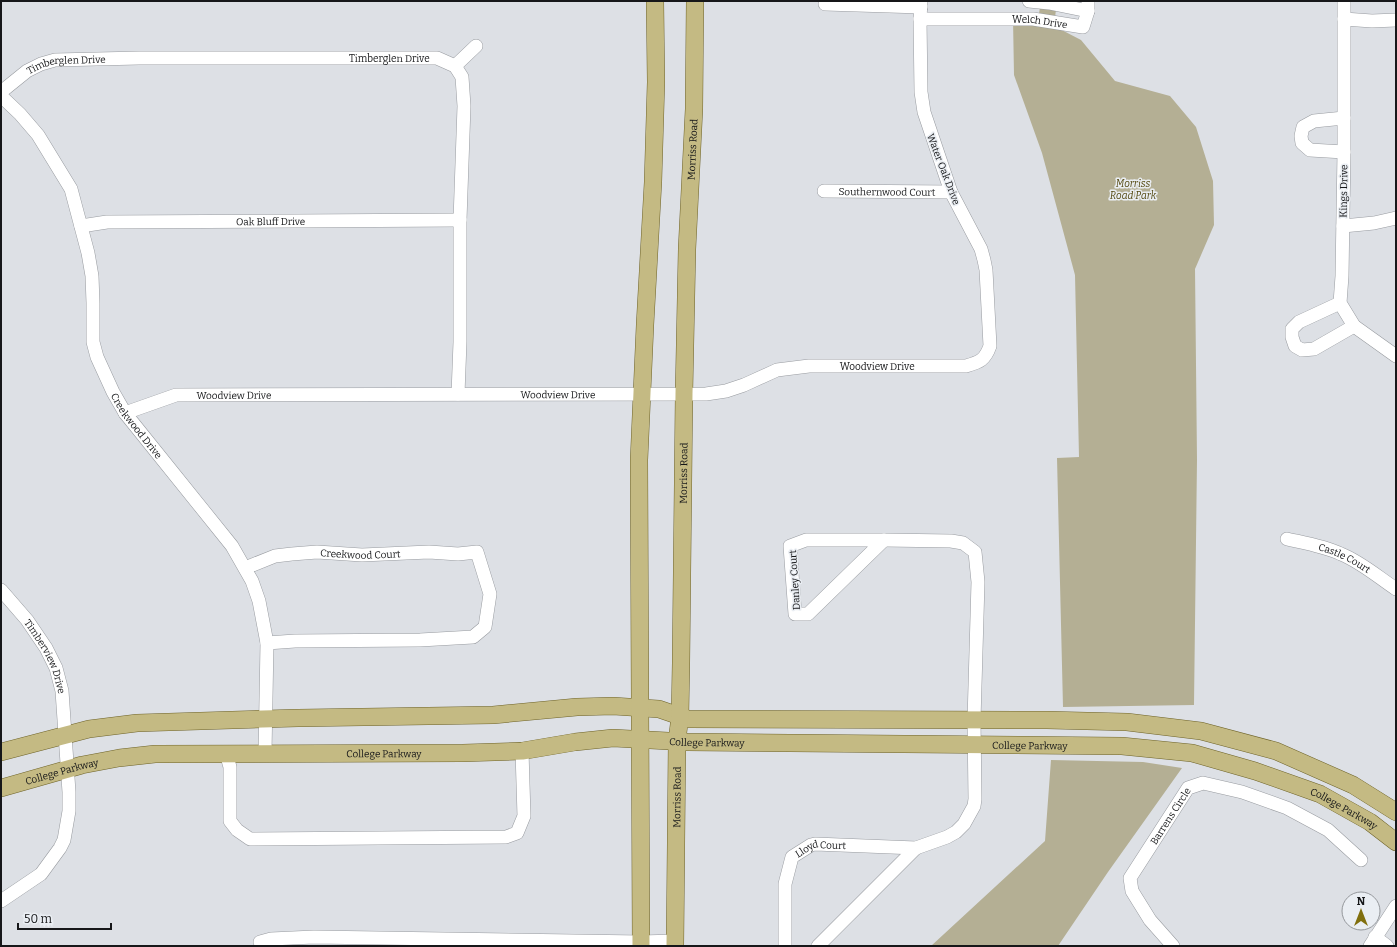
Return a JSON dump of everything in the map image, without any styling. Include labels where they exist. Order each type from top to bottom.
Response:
[{"type":"main road","points":[[641,944],[640,460],[653,182],[656,82],[655,1]]},
{"type":"main road","name":"Morriss Road","points":[[676,943],[677,742],[680,716],[684,394],[687,249],[694,109],[695,1]]},
{"type":"main road","points":[[1,752],[65,734],[89,729],[137,723],[493,715],[613,706],[659,709],[688,719],[1047,720],[1127,722],[1201,731],[1276,751],[1353,785],[1396,812]]},
{"type":"main road","name":"College Parkway","points":[[1,788],[82,765],[112,759],[154,754],[463,753],[522,751],[574,742],[613,738],[677,742],[1122,746],[1192,753],[1254,771],[1320,794],[1370,822],[1396,842]]},
{"type":"street","name":"Welch Drive","points":[[921,9],[1034,19],[1082,27],[1088,6],[1029,1]]},
{"type":"street","name":"Kings Drive","points":[[1340,303],[1342,276],[1344,152],[1344,1]]},
{"type":"street","points":[[825,4],[921,9]]},
{"type":"street","name":"Water Oak Drive","points":[[921,9],[921,92],[924,112],[951,192],[984,260],[990,334],[990,346],[986,355]]},
{"type":"street","points":[[1344,19],[1372,21],[1396,20]]},
{"type":"street","points":[[458,394],[460,342],[460,220],[464,106],[462,77],[455,66],[476,46]]},
{"type":"street","name":"Timberglen Drive","points":[[1,92],[27,71],[41,64],[55,60],[139,58],[437,58],[455,66]]},
{"type":"street","name":"Creekwood Drive","points":[[1,96],[20,114],[38,135],[71,189],[88,253],[92,276],[93,342],[100,364],[113,392],[125,413],[232,546],[252,581],[259,601],[267,643],[264,720],[265,753]]},
{"type":"street","points":[[1344,118],[1314,121],[1303,127],[1301,136],[1302,143],[1310,150],[1344,152]]},
{"type":"street","name":"Southernwood Court","points":[[824,191],[951,192]]},
{"type":"street","points":[[1343,226],[1374,223],[1396,218]]},
{"type":"street","name":"Oak Bluff Drive","points":[[81,226],[107,222],[460,220]]},
{"type":"street","points":[[1354,326],[1314,349],[1302,350],[1295,346],[1292,337],[1292,329],[1299,322],[1340,303],[1354,326],[1396,356]]},
{"type":"street","name":"Woodview Drive","points":[[125,413],[176,395],[706,394],[726,391],[744,385],[777,370],[808,366],[966,366],[979,363],[986,355]]},
{"type":"street","name":"Castle Court","points":[[1287,539],[1327,548],[1342,554],[1368,569],[1396,589]]},
{"type":"street","name":"Danley Court","points":[[884,540],[808,614],[795,614],[790,546],[806,540],[884,540],[951,541],[963,543],[975,552],[978,582],[974,720]]},
{"type":"street","name":"Creekwood Court","points":[[245,568],[275,556],[317,552],[362,555],[429,552],[458,554],[477,552],[490,594],[485,627],[473,637],[420,640],[295,641],[267,643]]},
{"type":"street","name":"Timberview Drive","points":[[1,590],[27,620],[46,648],[52,659],[62,691],[69,810],[64,840],[41,874],[1,900]]},
{"type":"street","name":"Lloyd Court","points":[[785,946],[785,884],[792,857],[815,844],[916,848],[947,837],[956,832],[964,824],[974,806],[976,799],[974,720]]},
{"type":"street","points":[[226,753],[230,767],[230,821],[237,830],[250,839],[258,839],[506,837],[517,832],[524,816],[522,751]]},
{"type":"street","name":"Barrens Circle","points":[[1173,946],[1150,920],[1132,891],[1130,878],[1188,788],[1203,783],[1242,792],[1287,808],[1328,830],[1361,860]]},
{"type":"street","name":"Lloyd Court","points":[[818,946],[916,848]]},
{"type":"street","points":[[1387,946],[1372,942],[1396,906]]},
{"type":"street","points":[[260,942],[271,939],[314,937],[641,944],[676,943]]},
{"type":"green space","name":"Morriss Road Park","points":[[1041,1],[1057,1],[1054,26],[1081,40],[1115,81],[1170,96],[1196,127],[1213,181],[1214,225],[1195,269],[1197,460],[1194,705],[1063,707],[1057,458],[1079,457],[1075,275],[1042,153],[1014,75],[1013,19],[1038,20]]},
{"type":"green space","points":[[1051,760],[1143,762],[1182,768],[1108,872],[1058,946],[931,946],[1045,841]]}]
